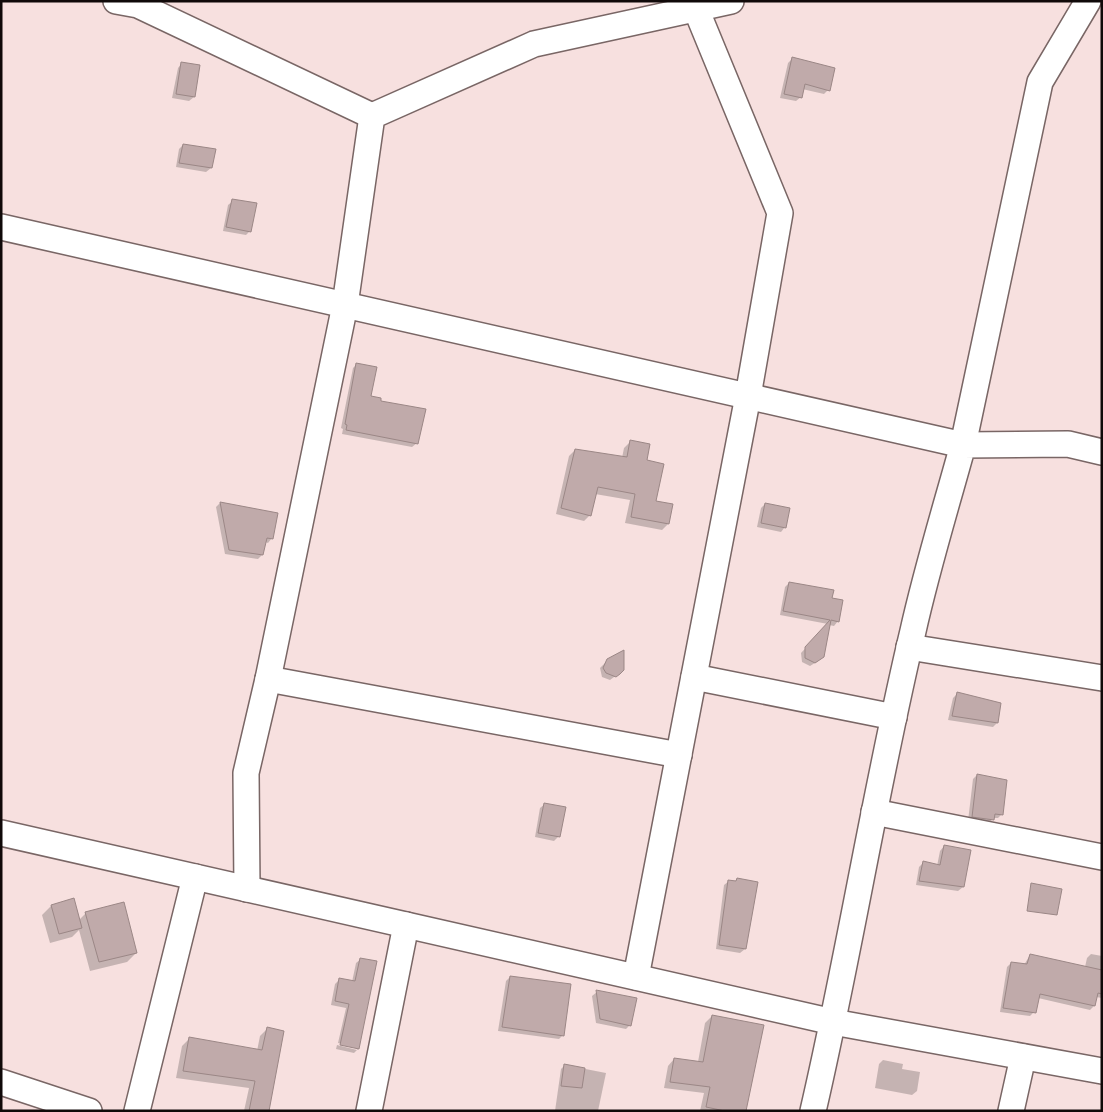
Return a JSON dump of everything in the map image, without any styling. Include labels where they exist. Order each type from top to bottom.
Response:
[{"type":"street","points":[[116,1],[138,5],[372,116],[534,44],[731,1]]},
{"type":"street","points":[[813,1111],[833,1022],[874,812],[909,647],[963,445],[1040,82],[1088,1]]},
{"type":"street","points":[[636,977],[748,396],[780,213],[696,9]]},
{"type":"street","points":[[247,889],[246,772],[268,679],[345,305],[372,116]]},
{"type":"street","points":[[1,227],[963,445],[1068,444],[1102,452]]},
{"type":"street","points":[[909,647],[1102,678]]},
{"type":"street","points":[[694,676],[894,717]]},
{"type":"street","points":[[268,679],[679,755]]},
{"type":"street","points":[[874,812],[1102,857]]},
{"type":"street","points":[[1,833],[833,1022],[1102,1071]]},
{"type":"street","points":[[137,1111],[195,877]]},
{"type":"street","points":[[369,1111],[406,925]]},
{"type":"street","points":[[1011,1111],[1023,1057]]},
{"type":"street","points":[[1,1082],[89,1111]]},
{"type":"building","points":[[792,57],[835,68],[830,91],[805,84],[802,98],[784,94]]},
{"type":"building","points":[[181,62],[200,65],[195,97],[176,94]]},
{"type":"building","points":[[183,144],[216,149],[212,168],[179,163]]},
{"type":"building","points":[[232,199],[257,203],[251,232],[226,227]]},
{"type":"building","points":[[356,363],[377,367],[371,396],[381,398],[381,401],[426,409],[418,444],[346,430],[347,425],[345,424]]},
{"type":"building","points":[[630,440],[650,444],[647,460],[664,464],[656,501],[673,504],[669,524],[631,517],[635,494],[598,487],[591,516],[561,508],[575,449],[627,457]]},
{"type":"building","points":[[220,502],[278,513],[273,539],[267,538],[263,555],[229,550]]},
{"type":"building","points":[[765,503],[790,508],[786,528],[761,523]]},
{"type":"building","points":[[789,582],[834,590],[832,598],[843,600],[839,622],[831,620],[824,657],[815,663],[805,658],[805,647],[830,620],[783,611]]},
{"type":"building","points":[[624,650],[624,670],[616,677],[606,673],[603,668],[607,659]]},
{"type":"building","points":[[957,692],[1001,703],[998,723],[952,716]]},
{"type":"building","points":[[977,774],[1007,780],[1003,815],[995,814],[994,820],[972,817]]},
{"type":"building","points":[[544,803],[566,807],[560,837],[538,833]]},
{"type":"building","points":[[944,845],[971,850],[964,887],[919,881],[923,861],[940,865]]},
{"type":"building","points":[[737,878],[758,882],[746,949],[719,945],[728,880],[736,881]]},
{"type":"building","points":[[1031,883],[1062,889],[1057,915],[1027,911]]},
{"type":"building","points":[[74,898],[82,928],[59,934],[51,905]]},
{"type":"building","points":[[124,902],[137,953],[99,962],[85,912]]},
{"type":"building","points":[[1030,954],[1102,970],[1102,994],[1098,993],[1095,1006],[1040,994],[1036,1013],[1003,1008],[1011,962],[1027,964]]},
{"type":"building","points":[[360,958],[377,961],[359,1049],[340,1045],[349,1004],[335,1001],[339,978],[355,981]]},
{"type":"building","points":[[510,976],[571,984],[564,1036],[502,1027]]},
{"type":"building","points":[[596,990],[637,998],[631,1026],[600,1019]]},
{"type":"building","points":[[712,1015],[764,1025],[746,1111],[725,1111],[706,1107],[710,1087],[670,1082],[674,1058],[703,1062]]},
{"type":"building","points":[[267,1027],[284,1031],[269,1111],[249,1111],[255,1081],[183,1071],[189,1037],[262,1050]]},
{"type":"building","points":[[564,1064],[585,1068],[582,1088],[561,1086]]}]
